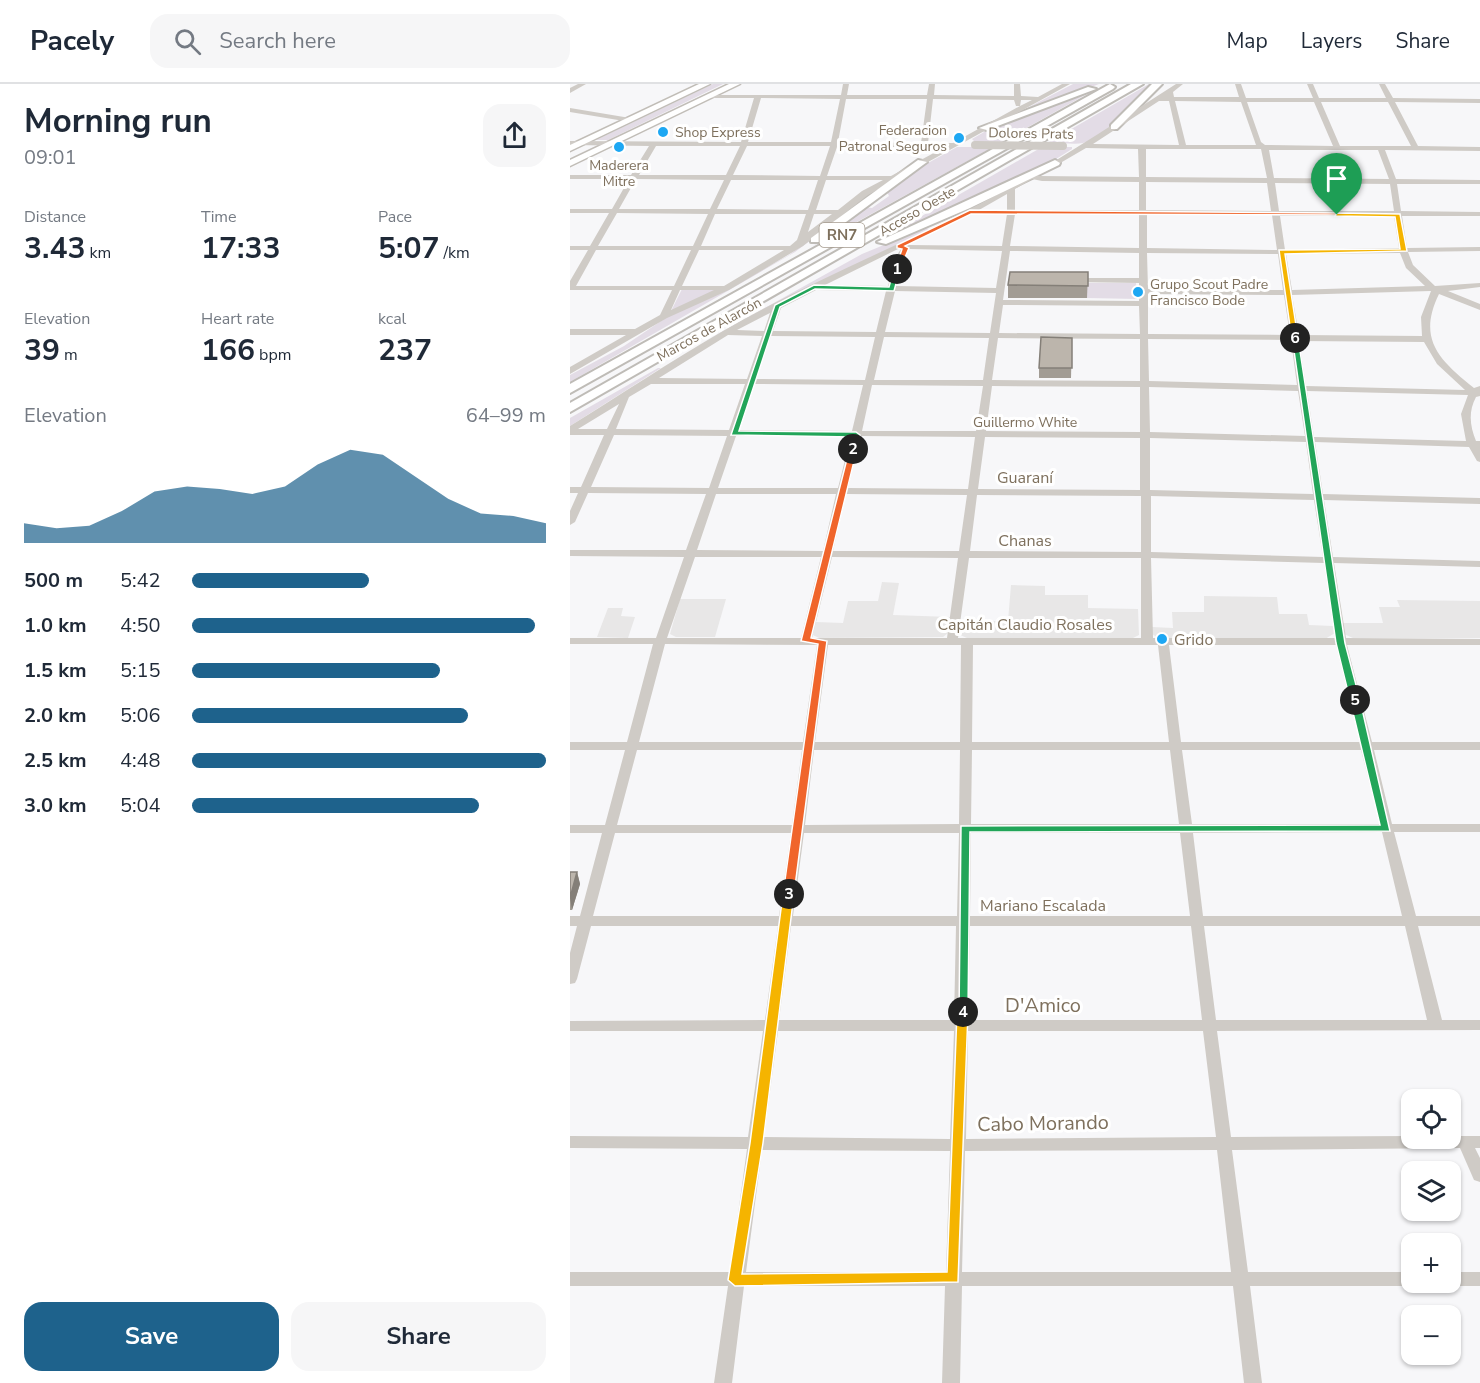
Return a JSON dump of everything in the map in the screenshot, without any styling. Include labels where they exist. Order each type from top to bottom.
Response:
[{"type":"highway","points":[[984,128],[1103,84]]},
{"type":"highway","name":"Acceso Oeste","points":[[570,389],[761,280],[1116,84]]},
{"type":"highway","name":"Acceso Oeste","points":[[570,408],[1138,84]]},
{"type":"highway","points":[[1114,127],[1157,84]]},
{"type":"highway","points":[[761,280],[924,155]]},
{"type":"highway","points":[[785,286],[1055,163]]},
{"type":"main road","points":[[570,148],[706,84]]},
{"type":"main road","points":[[570,164],[736,84]]},
{"type":"street","points":[[570,91],[583,84]]},
{"type":"street","points":[[797,246],[834,145],[846,84]]},
{"type":"street","points":[[924,155],[932,84]]},
{"type":"street","points":[[1017,84],[1018,110]]},
{"type":"street","points":[[570,371],[664,316],[726,288],[797,246],[865,193],[892,178],[924,155],[954,145],[1067,84]]},
{"type":"street","name":"Marcos de Alarcón","points":[[570,431],[625,394],[726,333],[814,287],[902,248],[970,212],[1085,146],[1158,99],[1171,95],[1180,84]]},
{"type":"street","points":[[1238,84],[1258,143],[1266,150],[1341,643],[1436,1025]]},
{"type":"street","points":[[1310,84],[1337,148]]},
{"type":"street","points":[[1382,84],[1415,148]]},
{"type":"street","points":[[1183,147],[1171,95],[1244,100],[1480,101]]},
{"type":"street","points":[[712,96],[1040,98]]},
{"type":"street","points":[[664,316],[744,144],[758,97]]},
{"type":"street","points":[[570,110],[630,120]]},
{"type":"street","name":"Dolores Prats","points":[[570,143],[834,145],[924,155],[954,145],[1480,149]]},
{"type":"street","points":[[653,144],[612,211],[570,288],[726,288]]},
{"type":"street","points":[[1142,147],[1145,336],[1144,555],[1147,641]]},
{"type":"street","points":[[1381,148],[1393,181],[1404,251],[1409,266],[1434,289],[1480,307]]},
{"type":"street","points":[[570,177],[892,178]]},
{"type":"street","points":[[1032,177],[1480,182]]},
{"type":"street","points":[[952,641],[1011,213],[1011,189]]},
{"type":"street","points":[[570,211],[842,213]]},
{"type":"street","points":[[970,212],[1143,215],[1480,214]]},
{"type":"street","points":[[570,248],[797,246]]},
{"type":"street","points":[[806,641],[902,248],[1281,252],[1480,249]]},
{"type":"street","points":[[1001,279],[1013,279]]},
{"type":"street","points":[[1060,280],[1143,280]]},
{"type":"street","points":[[1143,291],[1289,293],[1434,289],[1480,285]]},
{"type":"street","points":[[814,287],[999,291]]},
{"type":"street","points":[[1434,289],[1424,323],[1427,339],[1444,365],[1478,391]]},
{"type":"street","points":[[998,302],[1143,303]]},
{"type":"street","points":[[570,979],[630,746],[660,641],[777,306]]},
{"type":"street","points":[[570,332],[638,332]]},
{"type":"street","points":[[726,333],[1427,339]]},
{"type":"street","points":[[646,381],[1145,384],[1478,391]]},
{"type":"street","points":[[1478,391],[1465,416],[1465,425],[1476,444],[1480,459]]},
{"type":"street","points":[[570,522],[611,433],[625,394]]},
{"type":"street","name":"Guillermo White","points":[[570,431],[856,435],[1144,435],[1476,444]]},
{"type":"street","name":"Guaraní","points":[[570,489],[1144,492],[1480,501]]},
{"type":"street","name":"Chanas","points":[[570,553],[1144,555],[1480,564]]},
{"type":"street","name":"Capitán Claudio Rosales","points":[[570,640],[1480,642]]},
{"type":"street","points":[[723,1383],[735,1280],[756,1143],[807,746],[823,641]]},
{"type":"street","points":[[951,1383],[956,1145],[963,1025],[967,641]]},
{"type":"street","points":[[1163,641],[1178,746],[1253,1383]]},
{"type":"street","points":[[570,746],[1480,746]]},
{"type":"street","points":[[570,829],[1480,828]]},
{"type":"street","name":"Mariano Escalada","points":[[570,921],[1480,921]]},
{"type":"street","name":"D'Amico","points":[[570,1026],[1480,1025]]},
{"type":"street","name":"Cabo Morando","points":[[570,1142],[956,1145],[1472,1142]]},
{"type":"street","points":[[1472,1142],[1480,1176]]},
{"type":"street","points":[[570,1279],[1240,1277],[1401,1279]]},
{"type":"street","points":[[1461,1279],[1480,1279]]},
{"type":"shaded area","points":[[713,84],[723,84],[608,140],[596,140]]},
{"type":"shaded area","points":[[1073,84],[1099,84],[1006,119]]},
{"type":"shaded area","points":[[1149,84],[1153,84],[1121,118],[1092,140],[1079,144],[1049,142]]},
{"type":"shaded area","points":[[1096,89],[1001,142],[976,143],[972,139],[991,128]]},
{"type":"shaded area","points":[[957,147],[993,147],[813,246],[865,207],[872,208],[889,196],[887,192],[928,163]]},
{"type":"shaded area","points":[[1042,147],[1072,147],[1072,149],[1045,166],[880,240]]},
{"type":"shaded area","points":[[878,190],[795,252],[570,382],[570,375],[624,346],[667,317],[728,289],[789,255]]},
{"type":"shaded area","points":[[925,228],[930,229],[774,304],[700,344],[862,254]]},
{"type":"shaded area","points":[[1087,283],[1136,283],[1137,299],[1087,298]]},
{"type":"shaded area","points":[[682,289],[717,290],[671,311]]},
{"type":"shaded area","points":[[661,368],[570,426],[570,418]]},
{"type":"shaded area","points":[[882,582],[899,583],[893,615],[951,617],[948,633],[943,637],[819,638],[813,635],[816,622],[843,623],[848,601],[878,601]]},
{"type":"shaded area","points":[[1011,585],[1045,586],[1045,595],[1088,595],[1088,608],[1138,609],[1139,635],[1133,638],[967,638],[958,634],[959,621],[1008,621]]},
{"type":"shaded area","points":[[1204,596],[1277,597],[1279,614],[1307,614],[1309,625],[1333,626],[1335,633],[1325,639],[1158,638],[1152,634],[1152,627],[1173,628],[1172,612],[1204,612]]},
{"type":"shaded area","points":[[680,599],[726,599],[715,637],[676,637],[670,634]]},
{"type":"shaded area","points":[[1397,600],[1480,601],[1480,638],[1353,638],[1344,634],[1341,623],[1383,623],[1379,607],[1400,607]]},
{"type":"shaded area","points":[[608,608],[623,608],[621,616],[635,617],[628,638],[597,637]]},
{"type":"building","points":[[1010,272],[1088,272],[1088,286],[1008,285]]},
{"type":"building","points":[[1041,337],[1072,338],[1072,368],[1039,368]]},
{"type":"building","points":[[570,872],[577,872],[570,898]]},
{"type":"place","name":"Shop Express","points":[[663,132]]},
{"type":"place","name":"Federacion Patronal Seguros","points":[[959,138]]},
{"type":"place","name":"Maderera Mitre","points":[[619,147]]},
{"type":"place","name":"Grupo Scout Padre Francisco Bode","points":[[1138,292]]},
{"type":"place","name":"Grido","points":[[1162,639]]},
{"type":"route","points":[[970,212],[1337,215],[1398,215],[1404,251],[1281,252],[1341,643],[1386,828],[965,829],[963,1025],[956,1145],[954,1278],[735,1280],[756,1143],[807,746],[823,641],[806,641],[856,435],[734,434],[777,306],[814,287],[891,289],[902,252],[906,248],[899,247],[970,212]]}]
